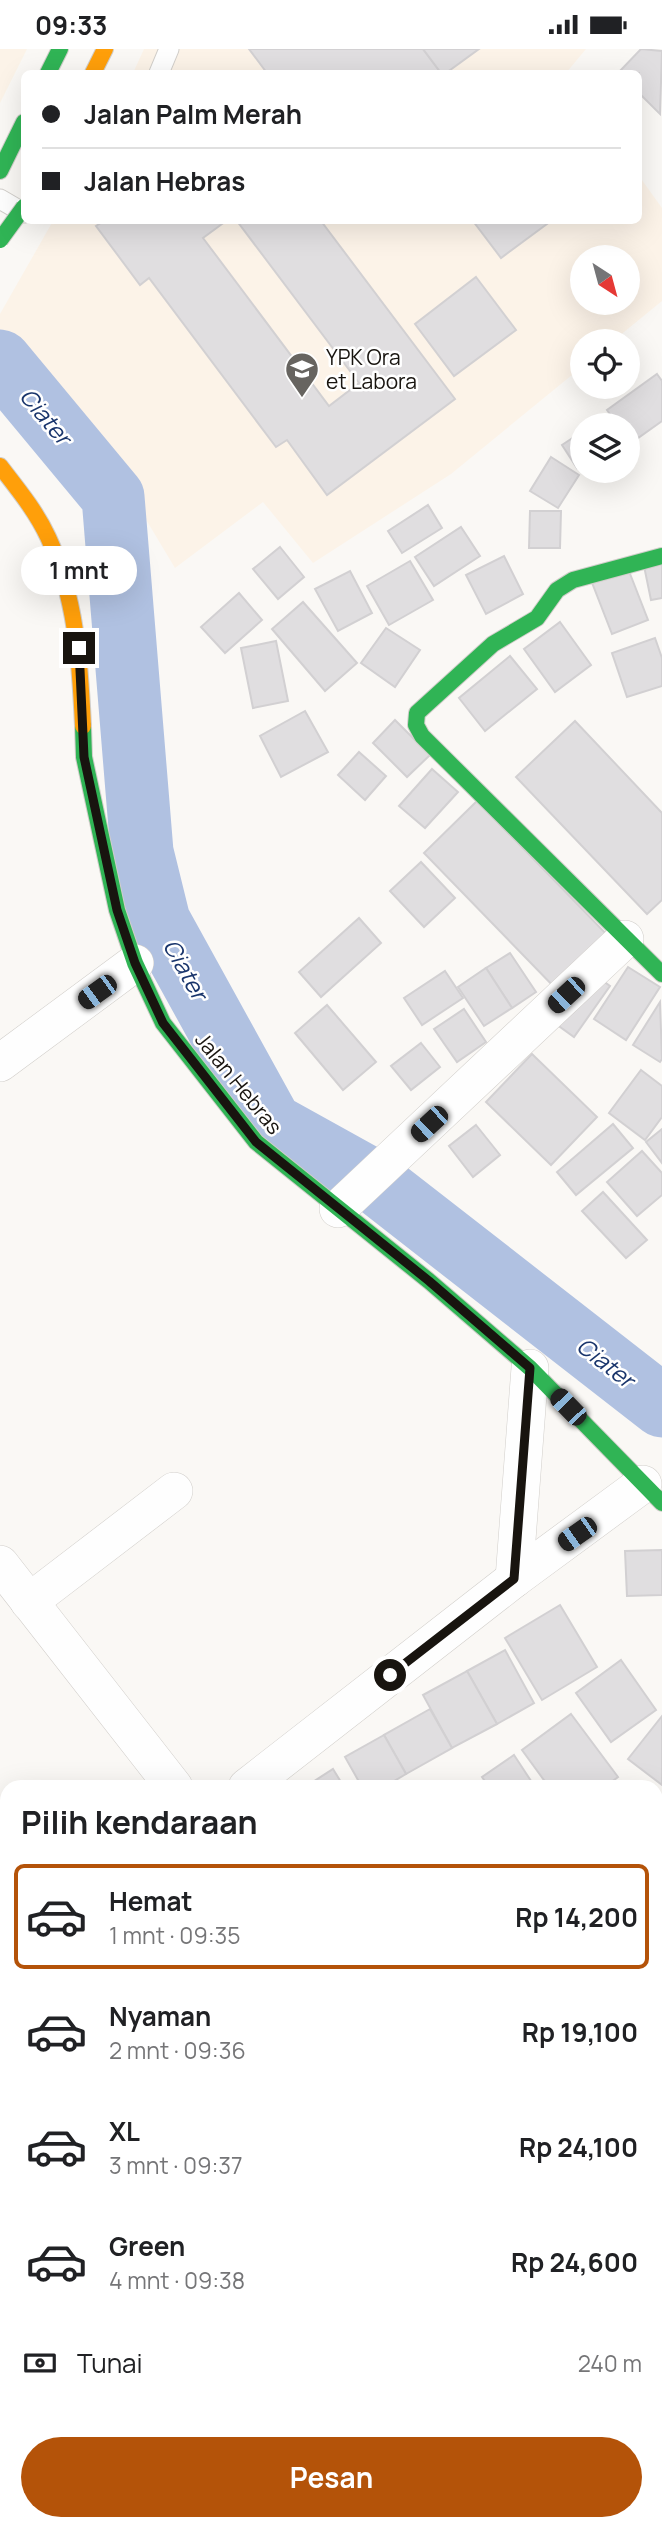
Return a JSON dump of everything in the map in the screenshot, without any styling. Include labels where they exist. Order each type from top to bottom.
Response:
[{"type":"street","points":[[50,70],[60,49]]},
{"type":"street","points":[[94,70],[104,49]]},
{"type":"street","points":[[0,171],[21,128]]},
{"type":"street","points":[[0,240],[21,211]]},
{"type":"street","name":"Jalan Hebras","points":[[0,466],[25,499],[48,537],[72,606],[79,648],[84,757],[117,910],[135,963],[163,1023],[256,1142],[344,1203],[530,1368],[652,1494]]},
{"type":"street","points":[[662,556],[573,580],[558,590],[537,618],[493,645],[417,713],[415,719],[422,736],[662,974]]},
{"type":"street","points":[[344,1203],[625,939]]},
{"type":"street","points":[[0,1063],[135,963]]},
{"type":"street","points":[[514,1579],[530,1368]]},
{"type":"street","points":[[29,1602],[174,1491]]},
{"type":"street","points":[[256,1780],[514,1579],[652,1494]]},
{"type":"street","points":[[0,1564],[169,1780]]},
{"type":"lane","points":[[160,70],[169,49]]},
{"type":"lane","points":[[0,199],[21,211]]},
{"type":"shaded area","points":[[0,49],[27,49],[0,103]]},
{"type":"shaded area","points":[[144,49],[586,49],[568,70],[134,70]]},
{"type":"shaded area","name":"YPK Ora et Labora","points":[[642,180],[662,208],[662,301],[628,329],[570,329],[570,377],[451,474],[313,563],[263,502],[175,568],[93,431],[0,337],[0,314],[51,224],[642,224]]},
{"type":"building","points":[[249,49],[423,49],[439,70],[265,70]]},
{"type":"building","points":[[423,49],[479,49],[450,70],[439,70]]},
{"type":"building","points":[[641,49],[662,51],[660,114],[642,96],[642,70],[621,70]]},
{"type":"building","points":[[222,224],[203,238],[329,406],[359,383],[239,224],[323,224],[455,399],[327,495],[287,440],[276,447],[149,278],[140,285],[96,226]]},
{"type":"building","points":[[475,224],[547,224],[501,258]]},
{"type":"building","points":[[476,277],[516,330],[454,376],[415,324]]},
{"type":"building","points":[[657,374],[662,381],[662,421],[640,437],[640,413],[609,413],[607,410],[622,399],[640,399],[640,386]]},
{"type":"building","points":[[570,440],[570,457],[562,445]]},
{"type":"building","points":[[551,457],[570,469],[570,483],[574,483],[558,508],[530,491]]},
{"type":"building","points":[[428,505],[442,528],[402,553],[388,531]]},
{"type":"building","points":[[530,511],[561,511],[560,548],[529,548]]},
{"type":"building","points":[[461,527],[480,556],[434,586],[415,557]]},
{"type":"building","points":[[280,547],[304,577],[278,599],[253,569]]},
{"type":"building","points":[[504,556],[523,594],[486,614],[466,575]]},
{"type":"building","points":[[410,561],[433,600],[389,625],[367,586]]},
{"type":"building","points":[[662,562],[662,598],[651,600],[644,566]]},
{"type":"building","points":[[627,566],[648,620],[612,634],[591,580]]},
{"type":"building","points":[[350,571],[372,613],[338,631],[315,589]]},
{"type":"building","points":[[239,593],[262,620],[225,653],[201,627]]},
{"type":"building","points":[[303,602],[357,663],[325,691],[272,629]]},
{"type":"building","points":[[560,622],[591,665],[555,692],[524,649]]},
{"type":"building","points":[[386,628],[420,650],[395,687],[361,663]]},
{"type":"building","points":[[655,638],[662,658],[662,686],[627,697],[612,653]]},
{"type":"building","points":[[276,641],[288,701],[253,708],[241,648]]},
{"type":"building","points":[[510,656],[537,689],[485,731],[459,698]]},
{"type":"building","points":[[305,711],[328,752],[281,777],[260,736]]},
{"type":"building","points":[[395,720],[430,755],[407,777],[373,743]]},
{"type":"building","points":[[575,721],[662,813],[662,900],[647,914],[516,777]]},
{"type":"building","points":[[359,752],[386,776],[365,800],[338,775]]},
{"type":"building","points":[[432,769],[458,792],[425,828],[399,806]]},
{"type":"building","points":[[477,801],[614,942],[561,994],[424,853]]},
{"type":"building","points":[[421,862],[455,898],[424,927],[390,891]]},
{"type":"building","points":[[359,918],[381,943],[321,997],[299,972]]},
{"type":"building","points":[[510,953],[536,992],[512,1008],[486,968]]},
{"type":"building","points":[[628,967],[660,987],[626,1040],[594,1019]]},
{"type":"building","points":[[486,968],[512,1008],[484,1026],[458,987]]},
{"type":"building","points":[[445,971],[463,998],[422,1025],[404,998]]},
{"type":"building","points":[[592,973],[610,986],[574,1037],[556,1024]]},
{"type":"building","points":[[660,1002],[662,1059],[660,1062],[633,1045]]},
{"type":"building","points":[[327,1005],[376,1062],[343,1090],[295,1033]]},
{"type":"building","points":[[464,1009],[486,1042],[457,1062],[434,1029]]},
{"type":"building","points":[[421,1043],[440,1067],[411,1090],[391,1066]]},
{"type":"building","points":[[532,1054],[597,1117],[551,1165],[486,1102]]},
{"type":"building","points":[[641,1070],[662,1086],[662,1117],[645,1140],[609,1113]]},
{"type":"building","points":[[613,1124],[633,1148],[576,1195],[557,1172]]},
{"type":"building","points":[[476,1125],[500,1155],[473,1177],[449,1146]]},
{"type":"building","points":[[662,1129],[662,1163],[646,1142]]},
{"type":"building","points":[[642,1151],[662,1173],[662,1195],[637,1216],[607,1182]]},
{"type":"building","points":[[603,1192],[647,1240],[626,1258],[582,1211]]},
{"type":"building","points":[[662,1550],[662,1595],[627,1596],[625,1551]]},
{"type":"building","points":[[560,1605],[597,1667],[542,1700],[505,1638]]},
{"type":"building","points":[[505,1650],[534,1703],[497,1724],[467,1671]]},
{"type":"building","points":[[621,1660],[656,1710],[611,1742],[576,1693]]},
{"type":"building","points":[[467,1671],[497,1724],[452,1748],[423,1695]]},
{"type":"building","points":[[430,1709],[452,1748],[406,1774],[384,1735]]},
{"type":"building","points":[[571,1714],[618,1777],[614,1780],[544,1780],[522,1750]]},
{"type":"building","points":[[662,1716],[662,1780],[655,1780],[628,1759]]},
{"type":"building","points":[[384,1735],[406,1774],[396,1780],[358,1780],[345,1757]]},
{"type":"building","points":[[514,1755],[530,1780],[484,1780],[482,1777]]},
{"type":"building","points":[[333,1769],[340,1780],[316,1780]]},
{"type":"waterway","name":"Ciater","points":[[0,361],[113,497],[142,852],[159,921],[271,1124],[372,1180],[662,1406]]},
{"type":"traffic: fast","points":[[50,70],[60,49]]},
{"type":"traffic: fast","points":[[0,171],[21,128]]},
{"type":"traffic: fast","points":[[0,240],[21,211]]},
{"type":"traffic: fast","points":[[662,556],[573,580],[557,590],[537,618],[493,644],[417,713],[416,725],[422,736],[662,974]]},
{"type":"traffic: fast","points":[[83,726],[84,757],[117,910],[135,963],[163,1023],[256,1142],[429,1281],[530,1368],[662,1503]]},
{"type":"traffic: slow","points":[[94,70],[105,49]]},
{"type":"traffic: slow","points":[[0,466],[43,527],[65,583],[78,653],[83,726]]},
{"type":"place","name":"YPK Ora et Labora","points":[[302,399]]},
{"type":"route","points":[[79,648],[84,757],[117,910],[135,963],[163,1023],[256,1142],[429,1281],[530,1368],[514,1579],[390,1675]]}]
